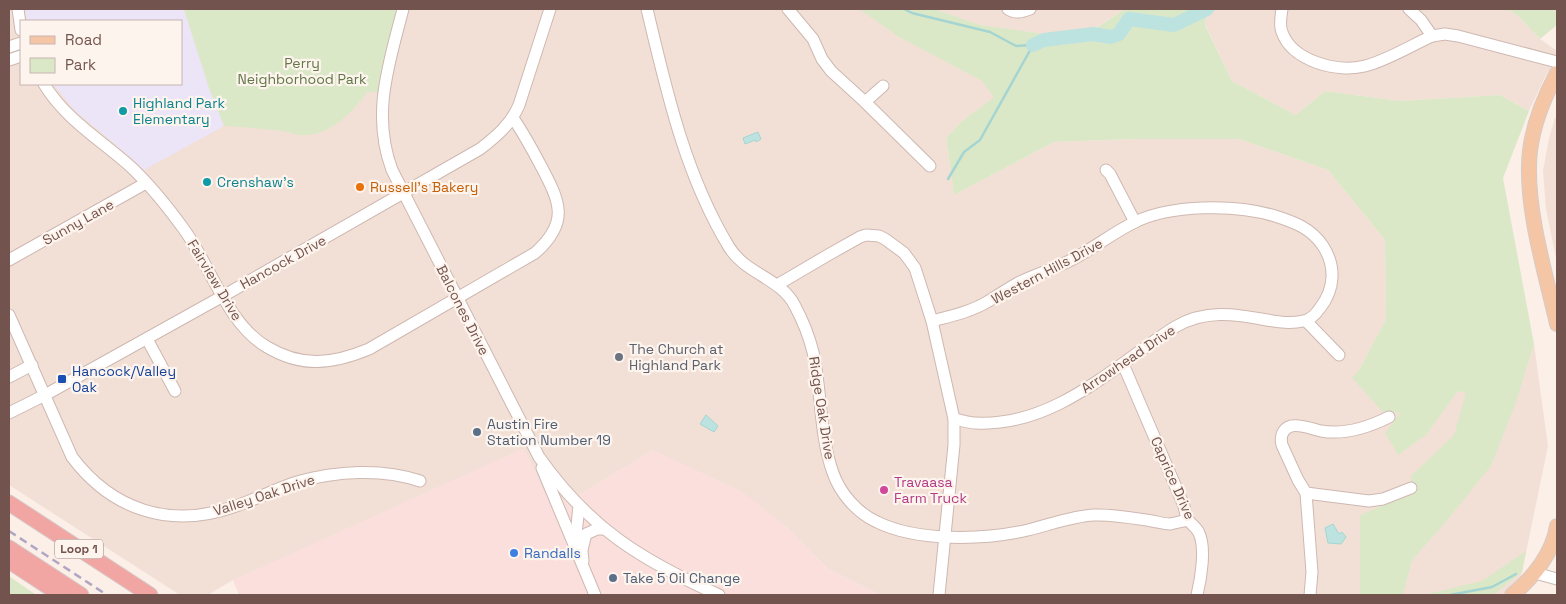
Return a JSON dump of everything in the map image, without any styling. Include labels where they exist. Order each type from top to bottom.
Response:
[{"type":"highway","name":"Loop 1","points":[[9,503],[150,595]]},
{"type":"highway","points":[[9,515],[131,595]]},
{"type":"highway","points":[[9,548],[81,595]]},
{"type":"highway","points":[[9,561],[61,595]]},
{"type":"main road","points":[[1557,73],[1544,97],[1534,132],[1529,165],[1530,202],[1557,324]]},
{"type":"main road","points":[[1512,595],[1535,573],[1547,553],[1557,526]]},
{"type":"street","points":[[18,9],[20,23]]},
{"type":"street","name":"Balcones Drive","points":[[403,9],[386,78],[382,103],[385,151],[404,194],[539,457],[552,476],[579,506],[604,529],[644,558],[679,577],[719,595]]},
{"type":"street","points":[[513,118],[519,105],[550,9]]},
{"type":"street","name":"Ridge Oak Drive","points":[[647,9],[676,123],[712,216],[729,248],[738,259],[747,268],[778,285],[793,302],[806,327],[813,354],[824,437],[833,473],[844,494],[858,509],[876,522],[906,533],[945,537],[1005,534],[1093,515],[1115,516],[1170,524],[1188,520]]},
{"type":"street","points":[[788,9],[813,39],[822,59],[831,72],[865,102],[930,166]]},
{"type":"street","points":[[1011,10],[1020,13],[1030,9]]},
{"type":"street","points":[[1282,9],[1281,29],[1292,49],[1306,58],[1321,64],[1340,67],[1363,66],[1432,36],[1445,34],[1557,62]]},
{"type":"street","points":[[1409,9],[1421,20],[1432,36]]},
{"type":"street","name":"Fairview Drive","points":[[45,85],[62,108],[75,121],[146,183],[189,236],[240,323],[256,340],[276,352],[310,362],[331,361],[355,355],[457,299],[535,253],[548,242],[556,227],[558,211],[556,194],[524,133],[513,118]]},
{"type":"street","points":[[865,102],[883,86]]},
{"type":"street","name":"Hancock Drive","points":[[9,413],[45,395],[404,194],[480,149],[497,136],[513,118]]},
{"type":"street","points":[[1106,170],[1110,174],[1135,222]]},
{"type":"street","name":"Sunny Lane","points":[[9,260],[146,183]]},
{"type":"street","name":"Western Hills Drive","points":[[932,321],[962,314],[986,303],[1017,284],[1074,259],[1135,222],[1168,212],[1215,207],[1244,209],[1268,214],[1294,222],[1318,238],[1332,264],[1333,277],[1331,290],[1326,300],[1316,313],[1306,321]]},
{"type":"street","points":[[778,285],[860,237],[879,236],[911,260],[932,321],[954,419],[954,444],[939,595]]},
{"type":"street","name":"Arrowhead Drive","points":[[954,419],[975,423],[997,422],[1038,413],[1060,404],[1123,364],[1174,328],[1188,320],[1201,316],[1218,313],[1237,314],[1279,322],[1294,323],[1306,321]]},
{"type":"street","name":"Valley Oak Drive","points":[[9,315],[72,456],[103,490],[116,499],[154,513],[188,516],[233,508],[297,482],[336,474],[392,473],[420,481]]},
{"type":"street","points":[[1306,321],[1339,355]]},
{"type":"street","points":[[146,339],[175,390]]},
{"type":"street","name":"Caprice Drive","points":[[1123,364],[1184,506],[1188,520],[1198,530],[1203,544],[1197,595]]},
{"type":"street","points":[[9,378],[32,365]]},
{"type":"street","name":"Hancock Drive","points":[[9,420],[36,404],[45,395]]},
{"type":"street","points":[[1310,595],[1312,572],[1306,493],[1298,480],[1280,439],[1282,433],[1292,426],[1322,431],[1348,431],[1368,426],[1389,417]]},
{"type":"street","points":[[539,457],[546,480],[595,595]]},
{"type":"street","points":[[1306,493],[1369,501],[1383,499],[1411,488]]},
{"type":"street","points":[[575,548],[579,506]]},
{"type":"street","points":[[584,570],[582,550],[586,534],[597,529],[604,529]]},
{"type":"street","points":[[1535,573],[1557,579]]},
{"type":"shaded area","points":[[9,9],[1125,9],[1045,60],[961,122],[946,138],[954,195],[1054,142],[1132,139],[1239,139],[1328,170],[1385,240],[1386,319],[1359,370],[1534,344],[1548,446],[1522,572],[1513,595],[880,595],[828,569],[788,528],[653,450],[567,502],[545,493],[233,580],[208,595],[180,595],[9,485]]},
{"type":"shaded area","points":[[25,9],[184,9],[208,85],[224,126],[144,170],[75,111],[54,85],[182,85],[182,20],[27,20]]},
{"type":"shaded area","points":[[1207,9],[1507,9],[1518,16],[1540,39],[1557,51],[1557,58],[1544,79],[1529,111],[1500,95],[1400,101],[1325,91],[1296,115],[1232,81],[1205,24]]},
{"type":"shaded area","points":[[1555,118],[1557,118],[1557,263],[1546,209],[1543,171]]},
{"type":"shaded area","points":[[524,448],[545,493],[567,502],[653,450],[741,491],[788,528],[828,569],[880,595],[239,595],[233,580]]},
{"type":"green space","name":"Perry Neighborhood Park","points":[[184,9],[398,9],[378,92],[367,92],[348,115],[331,128],[312,135],[297,135],[283,131],[224,126],[208,85]]},
{"type":"green space","points":[[859,9],[934,9],[980,25],[1079,39],[1125,9],[1207,9],[1205,25],[1232,81],[1296,115],[1325,91],[1400,101],[1500,95],[1529,111],[1503,178],[1534,344],[1515,405],[1491,466],[1412,560],[1403,595],[1360,595],[1360,515],[1411,494],[1411,476],[1454,435],[1466,393],[1458,391],[1426,435],[1398,455],[1385,433],[1400,413],[1383,412],[1352,378],[1359,370],[1386,319],[1385,240],[1328,170],[1239,139],[1132,139],[1054,142],[954,195],[946,138],[961,122],[994,97],[982,81],[899,37]]},
{"type":"green space","points":[[1507,9],[1557,9],[1557,25],[1540,39],[1518,16]]},
{"type":"green space","points":[[1526,551],[1522,572],[1493,595],[1423,595],[1482,581]]},
{"type":"green space","points":[[9,576],[36,595],[9,595]]},
{"type":"water","points":[[758,132],[761,139],[745,144],[743,138]]},
{"type":"water","points":[[706,415],[718,426],[714,432],[700,424]]},
{"type":"water","points":[[1333,524],[1339,534],[1342,532],[1346,537],[1341,544],[1328,543],[1325,528]]},
{"type":"waterway","points":[[904,9],[912,13],[990,32],[1016,46],[1033,45]]},
{"type":"waterway","points":[[1033,45],[1044,40],[1093,34],[1111,37],[1119,34],[1129,19],[1174,25],[1207,9]]},
{"type":"waterway","points":[[948,179],[964,152],[980,140],[1033,45]]},
{"type":"waterway","points":[[1450,595],[1492,587],[1516,574]]},
{"type":"railway","points":[[9,531],[107,595]]},
{"type":"place","name":"Highland Park Elementary","points":[[123,111]]},
{"type":"place","name":"Crenshaw's","points":[[207,182]]},
{"type":"place","name":"Russell's Bakery","points":[[360,187]]},
{"type":"place","name":"The Church at Highland Park","points":[[619,357]]},
{"type":"place","name":"Hancock/Valley Oak","points":[[62,379]]},
{"type":"place","name":"Austin Fire Station Number 19","points":[[477,432]]},
{"type":"place","name":"Travaasa Farm Truck","points":[[884,490]]},
{"type":"place","name":"Randalls","points":[[514,553]]},
{"type":"place","name":"Take 5 Oil Change","points":[[613,578]]}]
